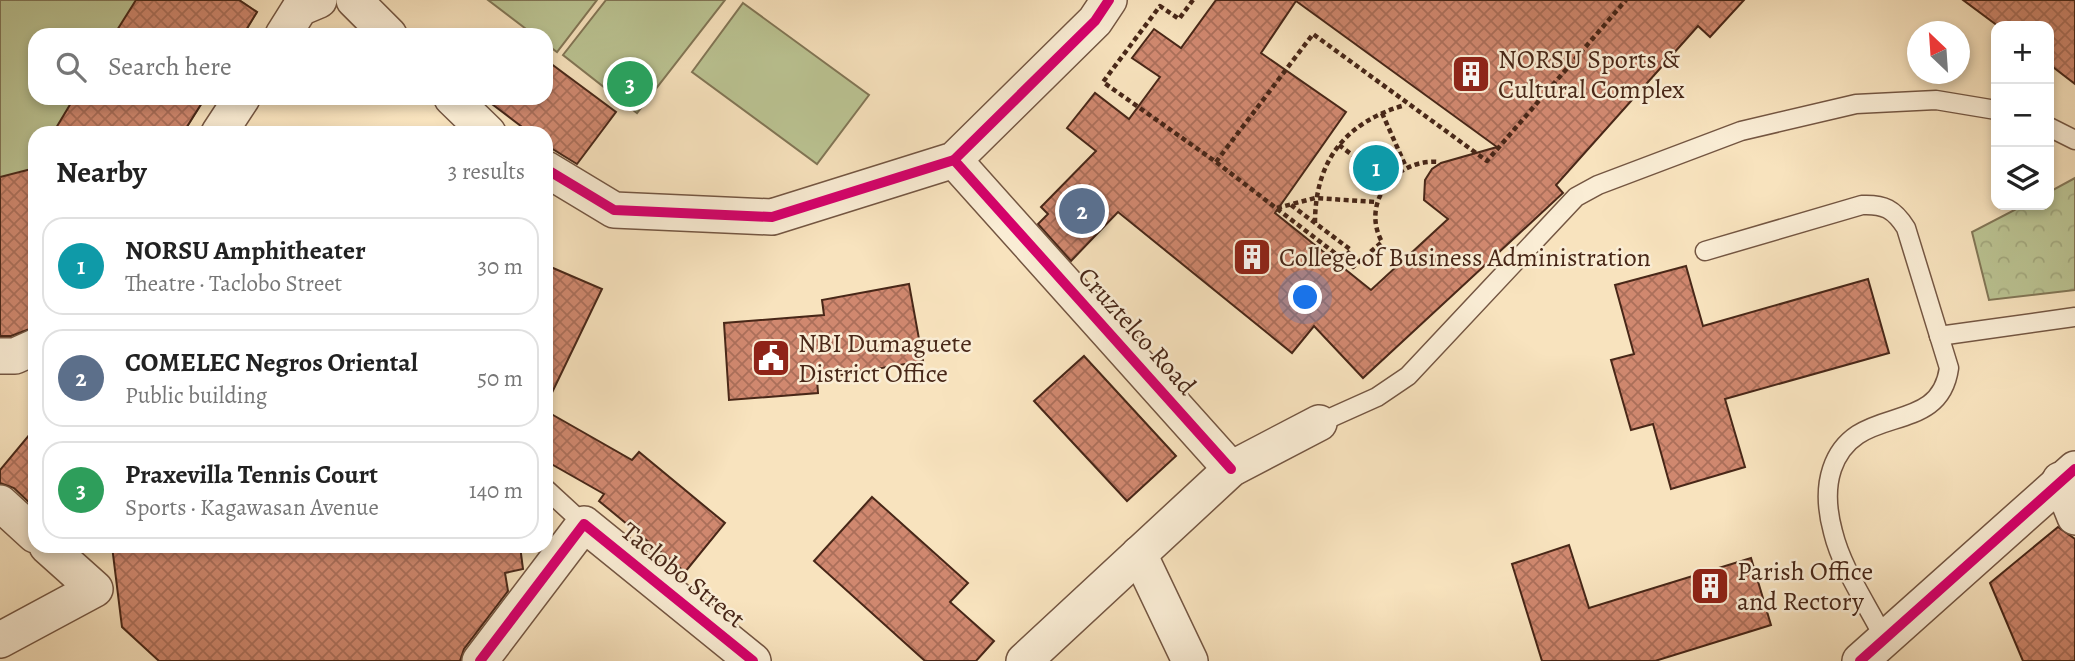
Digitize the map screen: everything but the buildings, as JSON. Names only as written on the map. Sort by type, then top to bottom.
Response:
[{"type":"street","points":[[287,28],[300,8],[319,0]]},
{"type":"street","points":[[354,0],[382,28]]},
{"type":"street","points":[[553,173],[614,210],[772,217],[954,160],[1095,21],[1109,0]]},
{"type":"street","points":[[224,126],[237,105]]},
{"type":"street","points":[[459,105],[481,126]]},
{"type":"street","name":"Cruztelco Road","points":[[954,160],[1231,469]]},
{"type":"street","points":[[0,356],[15,356],[28,350]]},
{"type":"street","points":[[1024,661],[1231,469],[1319,423]]},
{"type":"street","points":[[1879,653],[2067,474]]},
{"type":"street","points":[[2067,474],[2075,517]]},
{"type":"street","points":[[0,503],[28,529]]},
{"type":"street","points":[[480,661],[584,524]]},
{"type":"street","name":"Taclobo Street","points":[[584,524],[753,661]]},
{"type":"street","points":[[0,640],[95,589],[55,553]]},
{"type":"street","points":[[1139,554],[1190,661]]},
{"type":"lane","points":[[1319,423],[1377,397],[1408,376],[1576,197],[1598,185],[1741,131],[1856,104],[1936,100],[1991,109]]},
{"type":"lane","points":[[2054,130],[2075,140]]},
{"type":"lane","points":[[1705,251],[1862,205],[1880,205],[1896,213],[1906,228],[1949,368],[1941,395],[1926,408],[1862,429],[1847,440],[1836,455],[1828,483],[1827,508],[1833,535],[1879,653]]},
{"type":"lane","points":[[1940,337],[2075,317]]},
{"type":"lane","points":[[553,495],[584,524]]},
{"type":"path","points":[[1193,0],[1179,19],[1160,6],[1103,82],[1216,162],[1353,267],[1382,242],[1375,225],[1376,202],[1388,182],[1406,167],[1416,163],[1439,162]]},
{"type":"path","points":[[1216,162],[1313,34],[1487,161],[1626,0]]},
{"type":"path","points":[[1312,235],[1317,225],[1315,198],[1326,164],[1339,145],[1356,127],[1382,113],[1405,105]]},
{"type":"path","points":[[1382,113],[1406,167]]},
{"type":"path","points":[[1339,145],[1388,182]]},
{"type":"path","points":[[1276,208],[1315,198],[1376,202]]},
{"type":"path","points":[[1290,204],[1351,250],[1343,259]]},
{"type":"green space","points":[[0,0],[239,0],[257,12],[247,28],[28,28],[28,105],[201,105],[187,126],[28,126],[28,337],[0,343]]},
{"type":"green space","points":[[488,0],[597,0],[557,52],[553,49],[553,28],[525,28]]},
{"type":"green space","points":[[606,0],[725,0],[637,113],[563,55]]},
{"type":"green space","points":[[743,3],[869,95],[817,164],[692,72]]},
{"type":"green space","points":[[2075,178],[2075,290],[1989,300],[1972,232],[2014,210],[2054,210],[2054,189]]},
{"type":"cycle path","points":[[553,173],[614,210],[772,217],[954,160],[1095,21],[1109,0]]},
{"type":"cycle path","points":[[954,160],[1231,469]]},
{"type":"cycle path","points":[[1860,661],[2075,469]]},
{"type":"cycle path","points":[[480,661],[584,524],[753,661]]},
{"type":"place","name":"NORSU Sports & Cultural Complex","points":[[1471,74]]},
{"type":"place","name":"Praxevilla Tennis Court","points":[[630,84]]},
{"type":"place","name":"NORSU Amphitheater","points":[[1376,168]]},
{"type":"place","name":"COMELEC Negros Oriental","points":[[1082,211]]},
{"type":"place","name":"College of Business Administration","points":[[1252,257]]},
{"type":"place","name":"NBI Dumaguete District Office","points":[[771,358]]},
{"type":"place","name":"Parish Office and Rectory","points":[[1710,586]]}]
